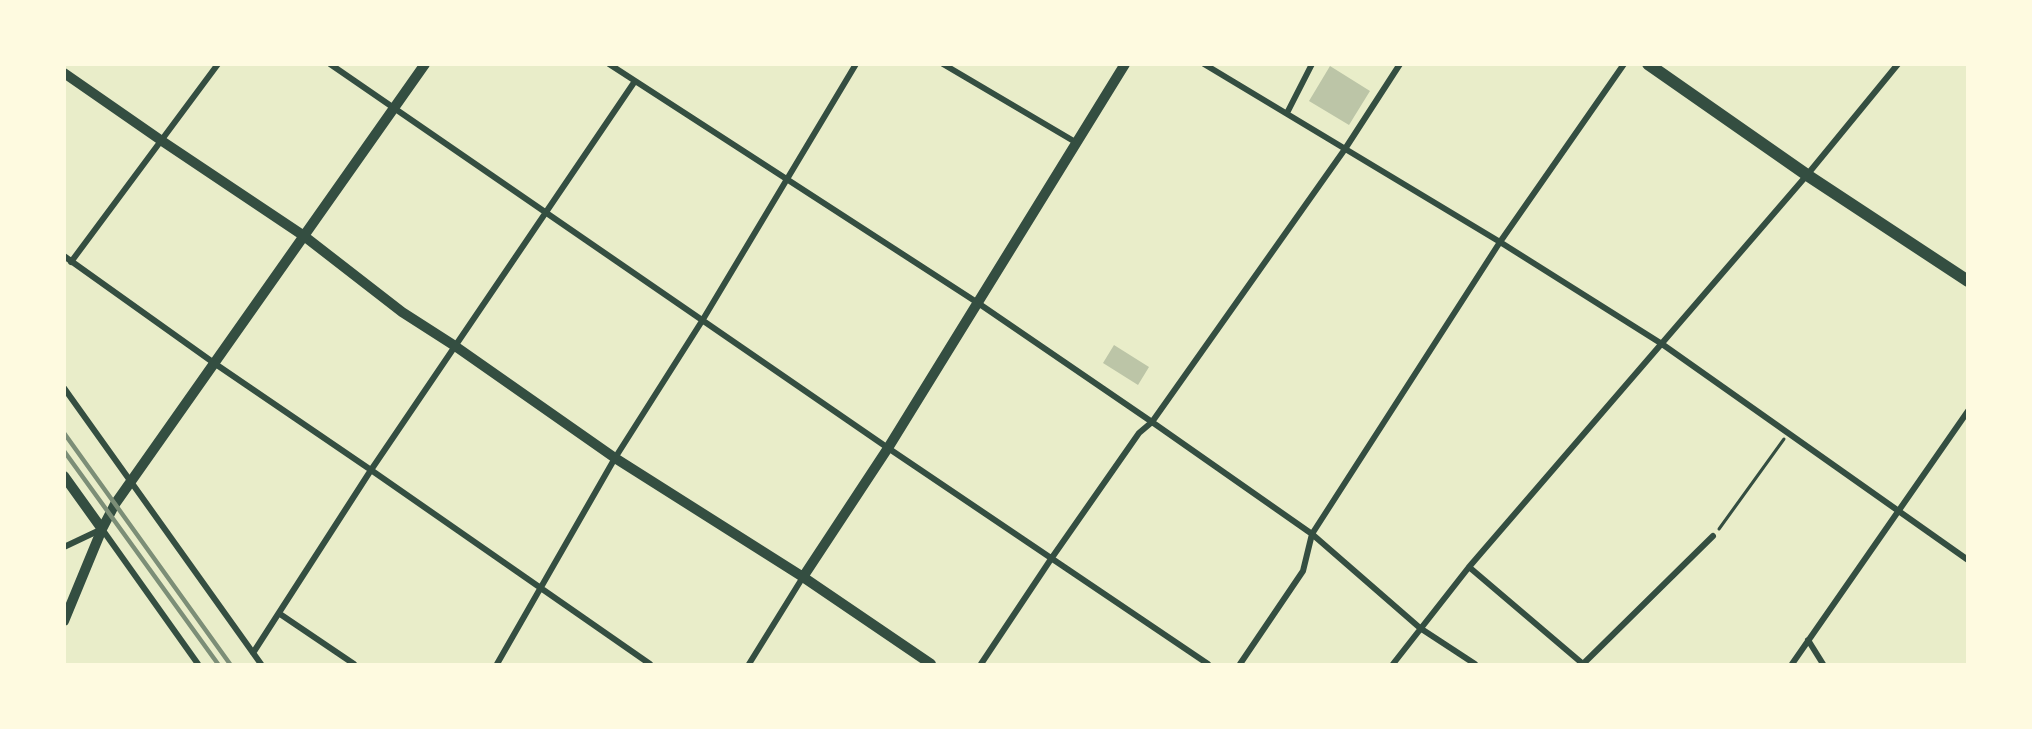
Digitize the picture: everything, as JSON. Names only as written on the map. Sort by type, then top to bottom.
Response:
[{"type":"main road","points":[[1648,64],[1807,175],[1968,281]]},
{"type":"street","points":[[71,262],[218,64]]},
{"type":"street","points":[[330,64],[702,321],[1208,664]]},
{"type":"street","points":[[64,621],[102,529],[115,504],[425,64]]},
{"type":"street","points":[[609,64],[978,303],[1152,422],[1312,534],[1420,628],[1475,664]]},
{"type":"street","points":[[497,664],[615,458],[702,321],[856,64]]},
{"type":"street","points":[[943,64],[1077,143]]},
{"type":"street","points":[[749,664],[888,448],[1125,64]]},
{"type":"street","points":[[1204,64],[1500,242],[1662,345],[1968,560]]},
{"type":"street","points":[[1287,113],[1312,64]]},
{"type":"street","points":[[981,664],[1139,433],[1152,422],[1344,149],[1400,64]]},
{"type":"street","points":[[1240,664],[1303,571],[1312,534],[1500,242],[1624,64]]},
{"type":"street","points":[[1393,664],[1470,567],[1807,175],[1898,64]]},
{"type":"street","points":[[64,73],[304,236],[402,312],[455,346],[615,458],[803,578],[931,664]]},
{"type":"street","points":[[253,653],[371,470],[635,81]]},
{"type":"street","points":[[64,256],[214,363],[650,664]]},
{"type":"street","points":[[64,388],[261,664]]},
{"type":"street","points":[[1792,664],[1968,411]]},
{"type":"street","points":[[64,476],[198,664]]},
{"type":"street","points":[[64,547],[102,529]]},
{"type":"street","points":[[1470,567],[1583,664],[1713,536]]},
{"type":"street","points":[[280,614],[354,664]]},
{"type":"street","points":[[1808,640],[1823,664]]},
{"type":"path","points":[[1713,536],[1788,433]]},
{"type":"building","points":[[1330,66],[1370,91],[1349,125],[1309,101]]},
{"type":"building","points":[[1114,345],[1149,367],[1138,385],[1103,363]]},
{"type":"railway","points":[[64,433],[230,664]]},
{"type":"railway","points":[[64,451],[218,664]]}]
